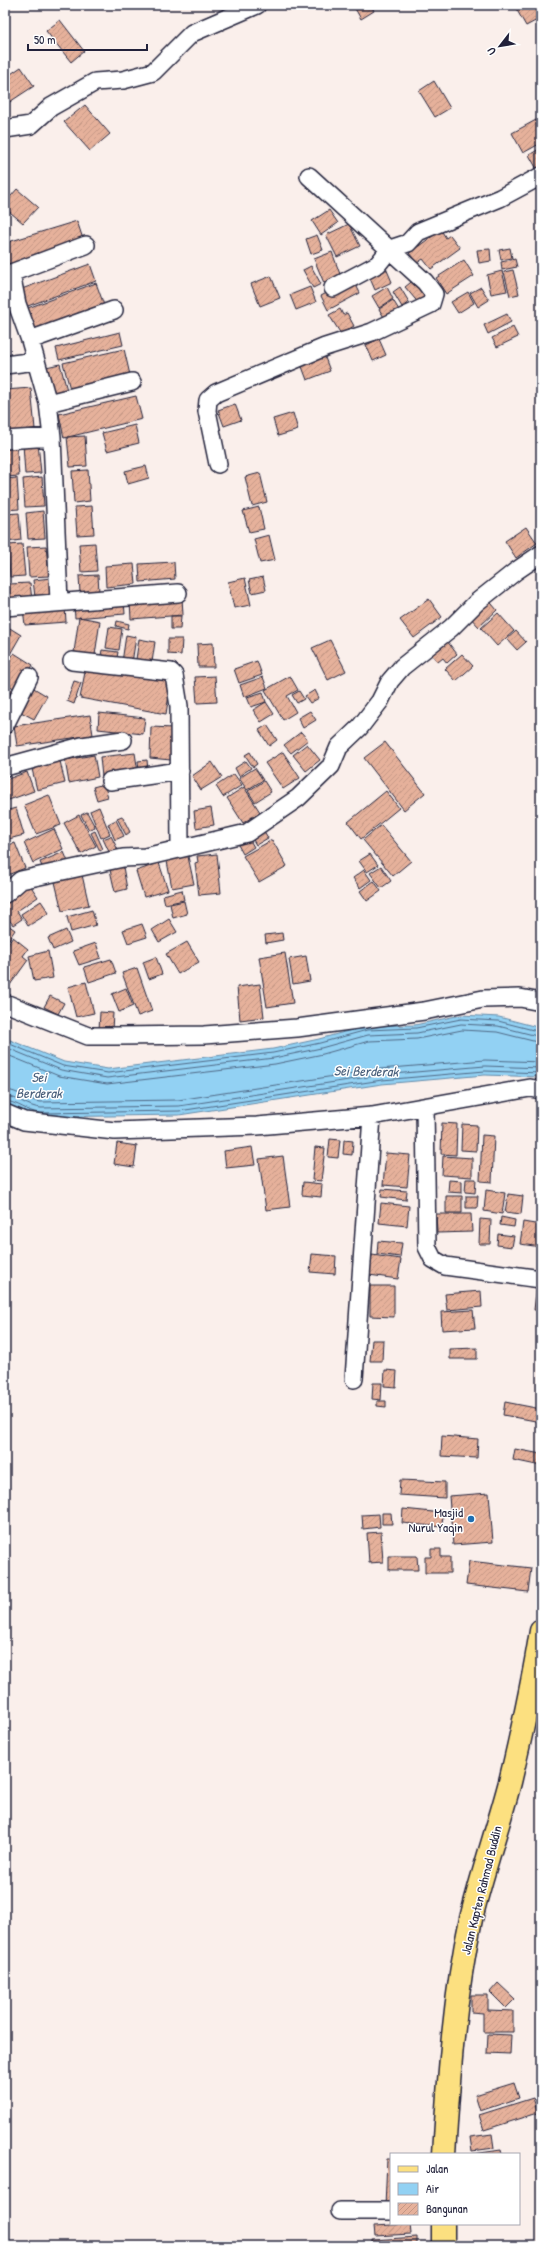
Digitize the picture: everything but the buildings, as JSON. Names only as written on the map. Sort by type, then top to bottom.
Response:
[{"type":"main road","name":"Jalan Kapten Rahmad Buddin","points":[[444,2153],[450,2054],[460,1974],[472,1918],[510,1782],[530,1699],[541,1631]]},
{"type":"main road","points":[[443,2225],[443,2246]]},
{"type":"street","points":[[5,129],[31,125],[51,107],[95,82],[123,80],[152,72],[192,33],[257,5]]},
{"type":"street","points":[[218,464],[207,411],[208,400],[216,393],[325,347],[372,332],[431,304],[434,294],[425,282],[309,176]]},
{"type":"street","points":[[333,288],[378,264],[390,249],[408,242],[418,232],[500,198],[541,176]]},
{"type":"street","points":[[59,602],[52,437],[48,403],[30,340],[17,304],[11,273],[86,245]]},
{"type":"street","points":[[30,340],[114,310]]},
{"type":"street","points":[[5,365],[36,361]]},
{"type":"street","points":[[48,403],[132,382]]},
{"type":"street","points":[[5,440],[52,437]]},
{"type":"street","points":[[5,894],[21,880],[247,834],[298,798],[331,766],[339,747],[364,722],[380,701],[390,681],[402,667],[451,628],[478,602],[510,575],[541,554]]},
{"type":"street","points":[[5,607],[178,593]]},
{"type":"street","points":[[72,661],[171,672],[174,675],[178,697],[180,848]]},
{"type":"street","points":[[5,725],[29,677]]},
{"type":"street","points":[[5,767],[82,746],[123,740]]},
{"type":"street","points":[[110,781],[180,771]]},
{"type":"street","points":[[5,1003],[88,1036],[117,1036],[204,1035],[298,1028],[424,1011],[483,999],[520,998],[541,1002]]},
{"type":"street","points":[[5,1113],[24,1121],[84,1129],[115,1131],[258,1126],[372,1116],[530,1088],[541,1090]]},
{"type":"street","points":[[425,1107],[426,1218],[427,1247],[430,1255],[438,1264],[445,1266],[541,1278]]},
{"type":"street","points":[[354,1379],[372,1116]]},
{"type":"street","points":[[340,2211],[390,2211]]},
{"type":"water","name":"Sei Berderak","points":[[461,1015],[499,1017],[541,1028],[541,1077],[485,1075],[382,1084],[179,1115],[40,1117],[28,1116],[5,1104],[5,1038],[64,1062],[108,1069],[273,1049],[319,1039],[366,1026],[415,1025]]},
{"type":"place","name":"Masjid Nurul Yaqin","points":[[471,1519]]}]
